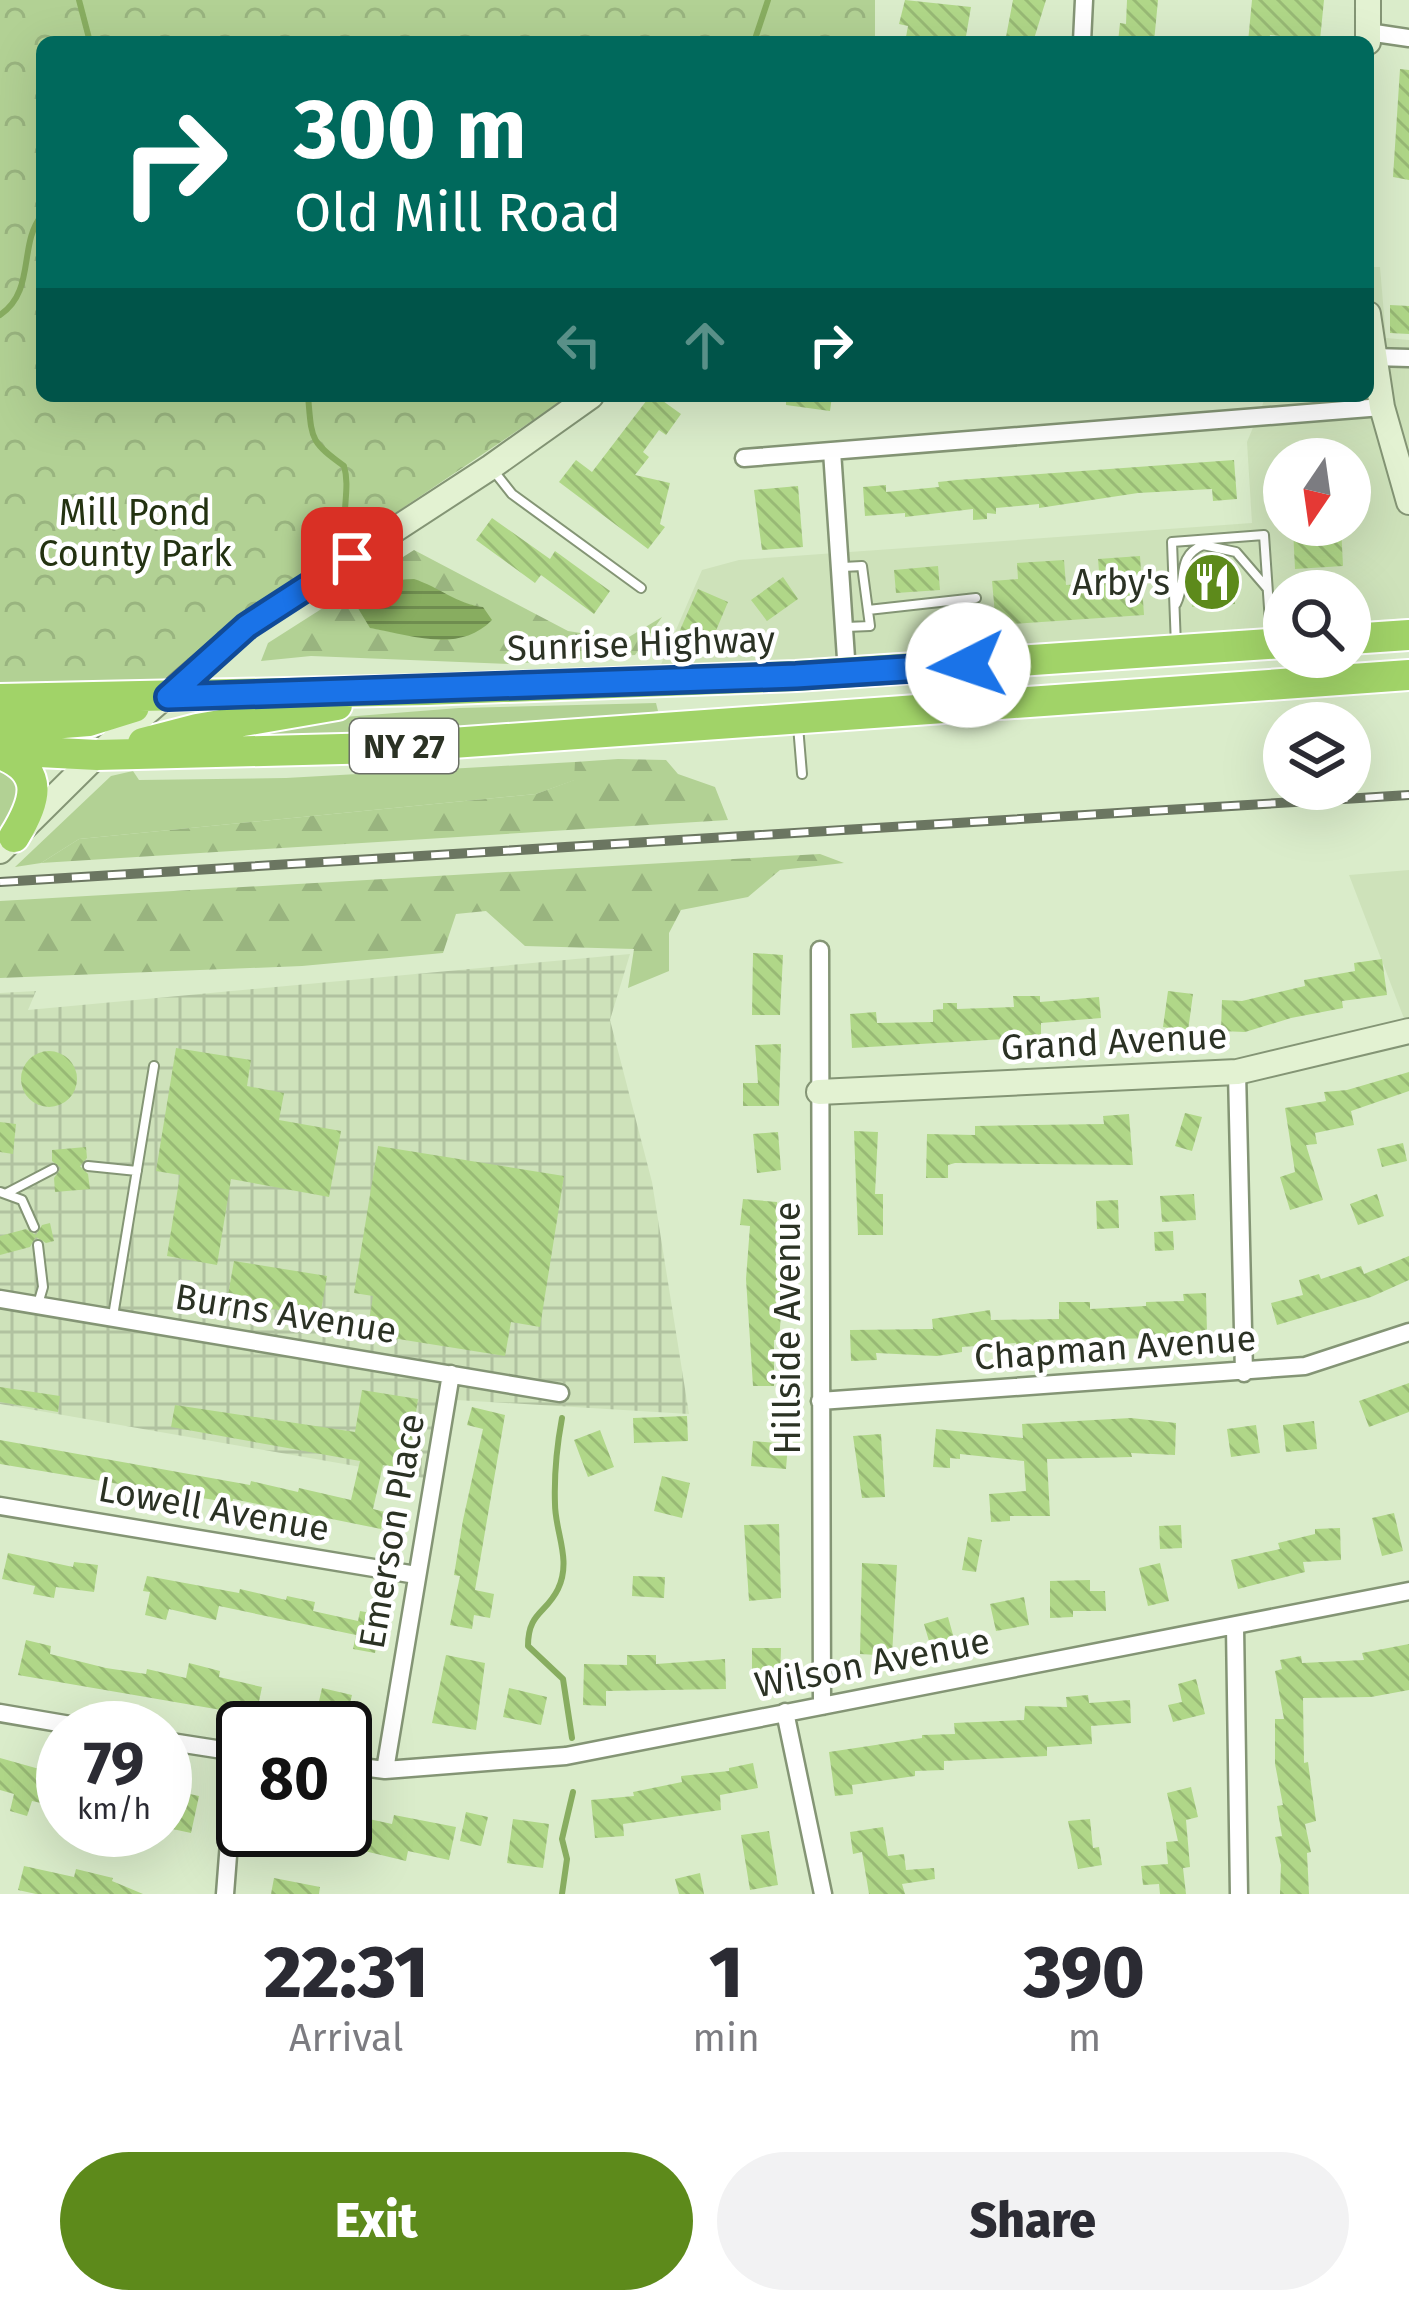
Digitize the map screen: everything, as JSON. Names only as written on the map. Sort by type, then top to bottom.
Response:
[{"type":"highway","points":[[1371,638],[1409,635]]},
{"type":"highway","name":"Sunrise Highway","points":[[0,699],[796,676],[1263,645]]},
{"type":"highway","name":"NY 27","points":[[0,752],[97,755],[381,748],[1409,675]]},
{"type":"highway","points":[[97,755],[197,729],[314,712],[388,691]]},
{"type":"highway","points":[[0,728],[89,721],[168,697]]},
{"type":"highway","points":[[0,752],[20,764],[31,779],[33,800],[7,844]]},
{"type":"street","points":[[1082,36],[1084,0]]},
{"type":"street","points":[[1368,0],[1368,36]]},
{"type":"street","points":[[1374,37],[1409,38]]},
{"type":"street","points":[[1374,357],[1409,358]]},
{"type":"street","points":[[1374,367],[1409,502]]},
{"type":"street","points":[[7,844],[97,755],[247,626],[583,402]]},
{"type":"street","points":[[743,458],[1233,419],[1301,405],[1382,407]]},
{"type":"street","points":[[832,451],[848,673]]},
{"type":"street","points":[[796,676],[797,718]]},
{"type":"street","name":"Hillside Avenue","points":[[820,950],[822,1706]]},
{"type":"street","name":"Grand Avenue","points":[[819,1092],[1237,1072],[1409,1031]]},
{"type":"street","points":[[1237,1072],[1244,1372]]},
{"type":"street","name":"Burns Avenue","points":[[0,1299],[560,1393]]},
{"type":"street","name":"Chapman Avenue","points":[[820,1401],[1305,1366],[1409,1331]]},
{"type":"street","name":"Emerson Place","points":[[385,1770],[451,1374]]},
{"type":"street","name":"Lowell Avenue","points":[[0,1506],[416,1576]]},
{"type":"street","name":"Wilson Avenue","points":[[372,1768],[566,1756],[1409,1591]]},
{"type":"street","points":[[1235,1625],[1239,1894]]},
{"type":"street","points":[[785,1712],[824,1894]]},
{"type":"street","points":[[0,1713],[36,1719]]},
{"type":"street","points":[[225,1894],[229,1857]]},
{"type":"lane","points":[[491,467],[512,494],[641,588]]},
{"type":"lane","points":[[1177,651],[1172,542],[1264,535],[1267,570]]},
{"type":"lane","points":[[1174,608],[1183,591],[1183,561],[1203,545],[1236,551],[1263,584]]},
{"type":"lane","points":[[840,567],[862,566],[870,626],[844,628]]},
{"type":"lane","points":[[868,610],[976,598]]},
{"type":"lane","points":[[797,718],[802,773]]},
{"type":"lane","points":[[112,1318],[154,1066]]},
{"type":"lane","points":[[88,1166],[136,1172]]},
{"type":"lane","points":[[3,1193],[53,1169]]},
{"type":"lane","points":[[3,1193],[22,1200],[34,1227]]},
{"type":"lane","points":[[38,1245],[43,1287],[38,1305]]},
{"type":"shaded area","points":[[1374,267],[1380,267],[1386,338],[1409,340],[1409,618],[1371,621],[1371,570],[1263,570],[1263,628],[659,669],[702,570],[739,560],[1252,523],[1247,442],[1264,402],[1374,402]]},
{"type":"shaded area","points":[[414,579],[483,607],[492,620],[465,637],[450,639],[370,628],[356,605],[390,580]]},
{"type":"shaded area","points":[[1409,870],[1409,1020],[1405,1021],[1349,875]]},
{"type":"shaded area","points":[[630,954],[610,1020],[652,1182],[689,1414],[440,1399],[424,1478],[0,1404],[0,993],[36,991],[28,1010]]},
{"type":"green space","name":"Mill Pond County Park","points":[[0,0],[875,0],[875,36],[36,36],[36,402],[560,402],[156,684],[0,686]]},
{"type":"green space","points":[[414,550],[568,631],[624,640],[662,617],[635,655],[509,664],[311,656],[261,661],[268,643]],"holes":[[[397,579],[461,602],[483,607],[406,634],[371,628],[367,621],[371,594]]]},
{"type":"green space","points":[[656,703],[658,711],[628,718],[209,741],[344,717],[459,708]]},
{"type":"green space","points":[[666,760],[678,774],[715,787],[728,820],[41,863],[79,839],[536,794],[574,780],[575,762]]},
{"type":"green space","points":[[575,762],[575,780],[536,794],[79,839],[41,863],[15,867],[111,776],[133,771],[139,780],[286,778]]},
{"type":"green space","points":[[0,771],[19,785],[17,805],[0,828]]},
{"type":"green space","points":[[820,854],[844,863],[780,870],[748,897],[681,910],[669,933],[669,971],[628,988],[634,949],[525,946],[486,911],[456,914],[443,953],[302,966],[0,978],[0,901]]},
{"type":"building","points":[[905,0],[971,7],[966,36],[906,36],[908,26],[899,24]]},
{"type":"building","points":[[1013,0],[1046,0],[1035,36],[1006,36]]},
{"type":"building","points":[[1127,0],[1158,0],[1155,36],[1119,36],[1120,23],[1126,24]]},
{"type":"building","points":[[1252,0],[1324,0],[1320,36],[1249,36]]},
{"type":"building","points":[[1400,69],[1409,70],[1409,180],[1393,177]]},
{"type":"building","points":[[1390,305],[1409,306],[1409,334],[1390,333]]},
{"type":"building","points":[[645,402],[664,402],[681,414],[666,435],[659,430],[643,452],[649,457],[635,475],[670,483],[660,524],[665,527],[648,549],[559,482],[576,460],[592,472]]},
{"type":"building","points":[[786,402],[831,402],[830,411]]},
{"type":"building","points":[[1234,460],[1237,499],[1213,501],[1212,489],[1138,493],[1039,508],[1039,504],[996,508],[996,514],[987,513],[987,519],[973,520],[973,509],[865,516],[863,487],[886,485],[886,492],[939,487],[938,482],[957,480]]},
{"type":"building","points":[[798,486],[803,547],[762,550],[754,490]]},
{"type":"building","points":[[492,518],[550,559],[555,551],[610,591],[594,614],[541,575],[535,583],[476,540]]},
{"type":"building","points":[[1294,546],[1342,546],[1343,566],[1295,569]]},
{"type":"building","points":[[1140,556],[1144,615],[996,625],[992,581],[1018,579],[1017,563],[1064,560],[1066,585],[1100,583],[1098,559]]},
{"type":"building","name":"Arby's","points":[[1196,561],[1233,561],[1235,604],[1192,607],[1190,580]]},
{"type":"building","points":[[938,566],[940,590],[896,593],[894,570]]},
{"type":"building","points":[[783,577],[798,599],[767,621],[751,600]]},
{"type":"building","points":[[698,589],[728,602],[707,652],[673,646]]},
{"type":"building","points":[[753,953],[783,955],[780,1015],[752,1015]]},
{"type":"building","points":[[1382,959],[1387,995],[1342,1001],[1343,1008],[1245,1032],[1221,1031],[1222,1000],[1242,1001],[1305,986],[1304,980],[1355,971],[1354,963]]},
{"type":"building","points":[[1168,991],[1193,994],[1188,1031],[1163,1027]]},
{"type":"building","points":[[1013,996],[1040,996],[1040,1002],[1099,997],[1101,1018],[1041,1023],[1041,1037],[852,1048],[850,1014],[876,1012],[877,1023],[933,1022],[933,1010],[943,1009],[943,1003],[957,1003],[957,1009],[1014,1007]]},
{"type":"building","points":[[781,1044],[779,1106],[743,1106],[743,1083],[758,1083],[755,1045]]},
{"type":"building","points":[[176,1048],[251,1060],[247,1086],[284,1093],[279,1120],[341,1131],[329,1197],[231,1179],[217,1265],[167,1256],[180,1175],[156,1171]]},
{"type":"building","points":[[49,1051],[69,1059],[77,1079],[69,1099],[49,1107],[29,1099],[21,1079],[29,1059]]},
{"type":"building","points":[[1409,1072],[1409,1091],[1351,1111],[1354,1125],[1315,1133],[1317,1144],[1306,1145],[1323,1200],[1290,1210],[1280,1177],[1295,1172],[1285,1108],[1326,1101],[1324,1092]]},
{"type":"building","points":[[1185,1113],[1202,1117],[1192,1151],[1175,1146]]},
{"type":"building","points":[[1129,1114],[1133,1165],[955,1163],[948,1165],[948,1178],[926,1178],[927,1134],[975,1135],[975,1126],[1104,1124],[1103,1116]]},
{"type":"building","points":[[0,1122],[16,1124],[13,1154],[0,1152]]},
{"type":"building","points":[[854,1131],[878,1132],[875,1194],[883,1194],[883,1235],[858,1235]]},
{"type":"building","points":[[778,1132],[781,1170],[757,1173],[753,1134]]},
{"type":"building","points":[[1403,1143],[1407,1161],[1382,1167],[1377,1149]]},
{"type":"building","points":[[378,1146],[564,1176],[540,1327],[511,1322],[505,1356],[367,1334],[373,1296],[354,1293]]},
{"type":"building","points":[[86,1147],[87,1158],[80,1166],[88,1174],[90,1189],[55,1192],[54,1178],[61,1168],[52,1161],[52,1150]]},
{"type":"building","points":[[1194,1194],[1196,1220],[1162,1222],[1160,1196]]},
{"type":"building","points":[[1377,1194],[1384,1216],[1358,1225],[1350,1204]]},
{"type":"building","points":[[743,1199],[777,1202],[776,1278],[781,1278],[782,1302],[779,1340],[774,1340],[774,1386],[753,1386],[746,1279],[750,1226],[740,1225]]},
{"type":"building","points":[[1118,1200],[1119,1228],[1097,1229],[1096,1201]]},
{"type":"building","points":[[50,1223],[54,1241],[46,1243],[36,1237],[30,1247],[0,1255],[0,1236],[26,1229],[36,1235],[42,1225]]},
{"type":"building","points":[[1173,1231],[1174,1250],[1155,1251],[1154,1232]]},
{"type":"building","points":[[1409,1256],[1409,1280],[1371,1297],[1277,1325],[1271,1303],[1303,1295],[1299,1280],[1319,1274],[1321,1279],[1361,1266],[1364,1274]]},
{"type":"building","points":[[234,1261],[327,1276],[320,1317],[227,1301]]},
{"type":"building","points":[[1206,1293],[1207,1333],[1039,1340],[1039,1346],[962,1347],[962,1352],[937,1356],[876,1353],[877,1360],[851,1361],[850,1330],[933,1329],[932,1319],[990,1310],[991,1320],[1059,1319],[1059,1302],[1090,1302],[1090,1309],[1146,1306],[1146,1302],[1184,1301],[1183,1294]]},
{"type":"building","points":[[1409,1383],[1409,1412],[1369,1427],[1359,1401]]},
{"type":"building","points":[[0,1387],[60,1396],[58,1412],[0,1402]]},
{"type":"building","points":[[362,1390],[418,1399],[407,1469],[383,1465],[373,1509],[385,1512],[381,1529],[233,1499],[232,1503],[0,1464],[0,1440],[351,1500],[360,1461],[171,1427],[175,1405],[355,1432]]},
{"type":"building","points":[[472,1407],[505,1415],[475,1590],[494,1594],[490,1618],[474,1615],[472,1629],[450,1625],[460,1576],[454,1575],[463,1520],[483,1429],[467,1425]]},
{"type":"building","points":[[687,1416],[688,1441],[634,1443],[633,1418]]},
{"type":"building","points":[[1131,1418],[1176,1423],[1175,1455],[1047,1459],[1050,1516],[1010,1516],[1010,1521],[991,1522],[989,1494],[1026,1491],[1024,1461],[960,1454],[960,1459],[950,1458],[950,1468],[933,1467],[936,1429],[1023,1438],[1022,1424]]},
{"type":"building","points":[[1314,1421],[1317,1449],[1286,1452],[1283,1425]]},
{"type":"building","points":[[1256,1425],[1260,1453],[1231,1457],[1227,1429]]},
{"type":"building","points":[[600,1430],[614,1467],[588,1477],[574,1440]]},
{"type":"building","points":[[881,1434],[885,1497],[862,1498],[853,1436]]},
{"type":"building","points":[[753,1441],[788,1444],[786,1469],[751,1466]]},
{"type":"building","points":[[662,1476],[690,1483],[682,1518],[654,1511]]},
{"type":"building","points":[[1394,1513],[1403,1551],[1382,1556],[1372,1518]]},
{"type":"building","points":[[779,1524],[781,1598],[749,1601],[744,1525]]},
{"type":"building","points":[[1181,1525],[1182,1548],[1160,1549],[1159,1526]]},
{"type":"building","points":[[1340,1528],[1341,1560],[1303,1562],[1305,1572],[1238,1589],[1231,1560],[1280,1549],[1278,1543],[1315,1534],[1315,1529]]},
{"type":"building","points":[[968,1537],[982,1540],[976,1572],[962,1570]]},
{"type":"building","points":[[8,1553],[73,1567],[74,1562],[98,1565],[94,1592],[56,1587],[54,1598],[33,1594],[35,1586],[2,1579]]},
{"type":"building","points":[[862,1563],[897,1565],[892,1656],[860,1654]]},
{"type":"building","points":[[1160,1563],[1169,1601],[1148,1606],[1139,1568]]},
{"type":"building","points":[[147,1576],[286,1600],[287,1596],[315,1602],[313,1611],[358,1621],[360,1611],[382,1615],[375,1653],[353,1649],[356,1635],[219,1606],[216,1620],[169,1609],[166,1620],[145,1615],[150,1592],[143,1591]]},
{"type":"building","points":[[633,1576],[665,1577],[664,1598],[632,1596]]},
{"type":"building","points":[[1090,1580],[1090,1591],[1105,1591],[1106,1611],[1073,1611],[1073,1617],[1050,1618],[1050,1581]]},
{"type":"building","points":[[1024,1597],[1029,1625],[996,1631],[990,1604]]},
{"type":"building","points":[[948,1617],[955,1642],[931,1648],[924,1624]]},
{"type":"building","points":[[26,1640],[51,1646],[50,1654],[106,1668],[146,1674],[147,1669],[186,1678],[189,1663],[220,1671],[219,1677],[262,1687],[259,1701],[216,1701],[216,1709],[192,1705],[192,1701],[18,1675]]},
{"type":"building","points":[[1409,1644],[1409,1690],[1371,1697],[1303,1698],[1304,1763],[1308,1762],[1316,1821],[1305,1824],[1311,1852],[1307,1853],[1309,1894],[1280,1894],[1275,1837],[1282,1836],[1277,1806],[1283,1805],[1275,1764],[1275,1719],[1284,1719],[1275,1671],[1282,1669],[1280,1660],[1301,1656],[1302,1663],[1364,1660],[1362,1653]]},
{"type":"building","points":[[752,1648],[781,1648],[780,1678],[752,1677]]},
{"type":"building","points":[[446,1655],[485,1663],[476,1730],[432,1723]]},
{"type":"building","points":[[627,1655],[656,1655],[656,1664],[725,1659],[726,1689],[606,1691],[606,1706],[583,1705],[584,1664],[627,1665]]},
{"type":"building","points":[[1196,1679],[1205,1714],[1173,1722],[1168,1705],[1182,1702],[1178,1684]]},
{"type":"building","points":[[322,1688],[352,1695],[351,1701],[319,1701]]},
{"type":"building","points":[[509,1688],[547,1697],[541,1725],[503,1717]]},
{"type":"building","points":[[1088,1695],[1089,1703],[1130,1700],[1131,1723],[1091,1726],[1092,1744],[1047,1747],[1047,1756],[944,1761],[944,1770],[915,1771],[915,1776],[852,1785],[853,1794],[835,1796],[829,1752],[922,1735],[955,1734],[954,1723],[1024,1720],[1025,1706],[1067,1707],[1066,1697]]},
{"type":"building","points":[[0,1758],[36,1768],[36,1802],[32,1801],[27,1816],[10,1811],[14,1794],[0,1790]]},
{"type":"building","points":[[753,1763],[758,1788],[720,1795],[721,1810],[623,1824],[624,1836],[595,1838],[591,1800],[634,1796],[633,1792],[682,1782],[681,1776],[729,1771]]},
{"type":"building","points":[[1191,1787],[1198,1817],[1186,1820],[1190,1867],[1183,1868],[1186,1894],[1160,1894],[1159,1884],[1143,1885],[1141,1866],[1168,1864],[1166,1842],[1178,1841],[1167,1793]]},
{"type":"building","points":[[192,1794],[199,1796],[192,1828]]},
{"type":"building","points":[[466,1812],[488,1817],[481,1846],[460,1841]]},
{"type":"building","points":[[394,1815],[456,1827],[449,1860],[408,1851],[406,1861],[372,1853],[372,1820],[392,1824]]},
{"type":"building","points":[[513,1819],[549,1824],[543,1868],[507,1863]]},
{"type":"building","points":[[1090,1819],[1093,1848],[1099,1847],[1102,1865],[1078,1869],[1068,1821]]},
{"type":"building","points":[[883,1827],[888,1856],[904,1854],[906,1870],[934,1868],[935,1879],[902,1884],[905,1894],[869,1894],[862,1852],[853,1854],[850,1832]]},
{"type":"building","points":[[769,1831],[778,1885],[750,1890],[741,1835]]},
{"type":"building","points":[[24,1866],[74,1877],[76,1869],[113,1878],[143,1894],[18,1890]]},
{"type":"building","points":[[700,1873],[704,1894],[679,1894],[675,1879]]},
{"type":"building","points":[[274,1878],[320,1887],[319,1894],[271,1894]]},
{"type":"waterway","points":[[79,0],[88,36]]},
{"type":"waterway","points":[[756,36],[768,0]]},
{"type":"waterway","points":[[0,315],[18,293],[36,225]]},
{"type":"waterway","points":[[308,402],[314,438],[344,466],[347,544]]},
{"type":"waterway","points":[[562,1418],[555,1493],[562,1578],[531,1626],[528,1646],[563,1679],[572,1738]]},
{"type":"waterway","points":[[562,1894],[567,1859],[562,1839],[573,1792]]},
{"type":"railway","points":[[0,882],[1409,795]]},
{"type":"place","name":"Arby's","points":[[1212,582]]},
{"type":"route","points":[[352,558],[247,626],[168,697],[472,689],[968,665]]}]
